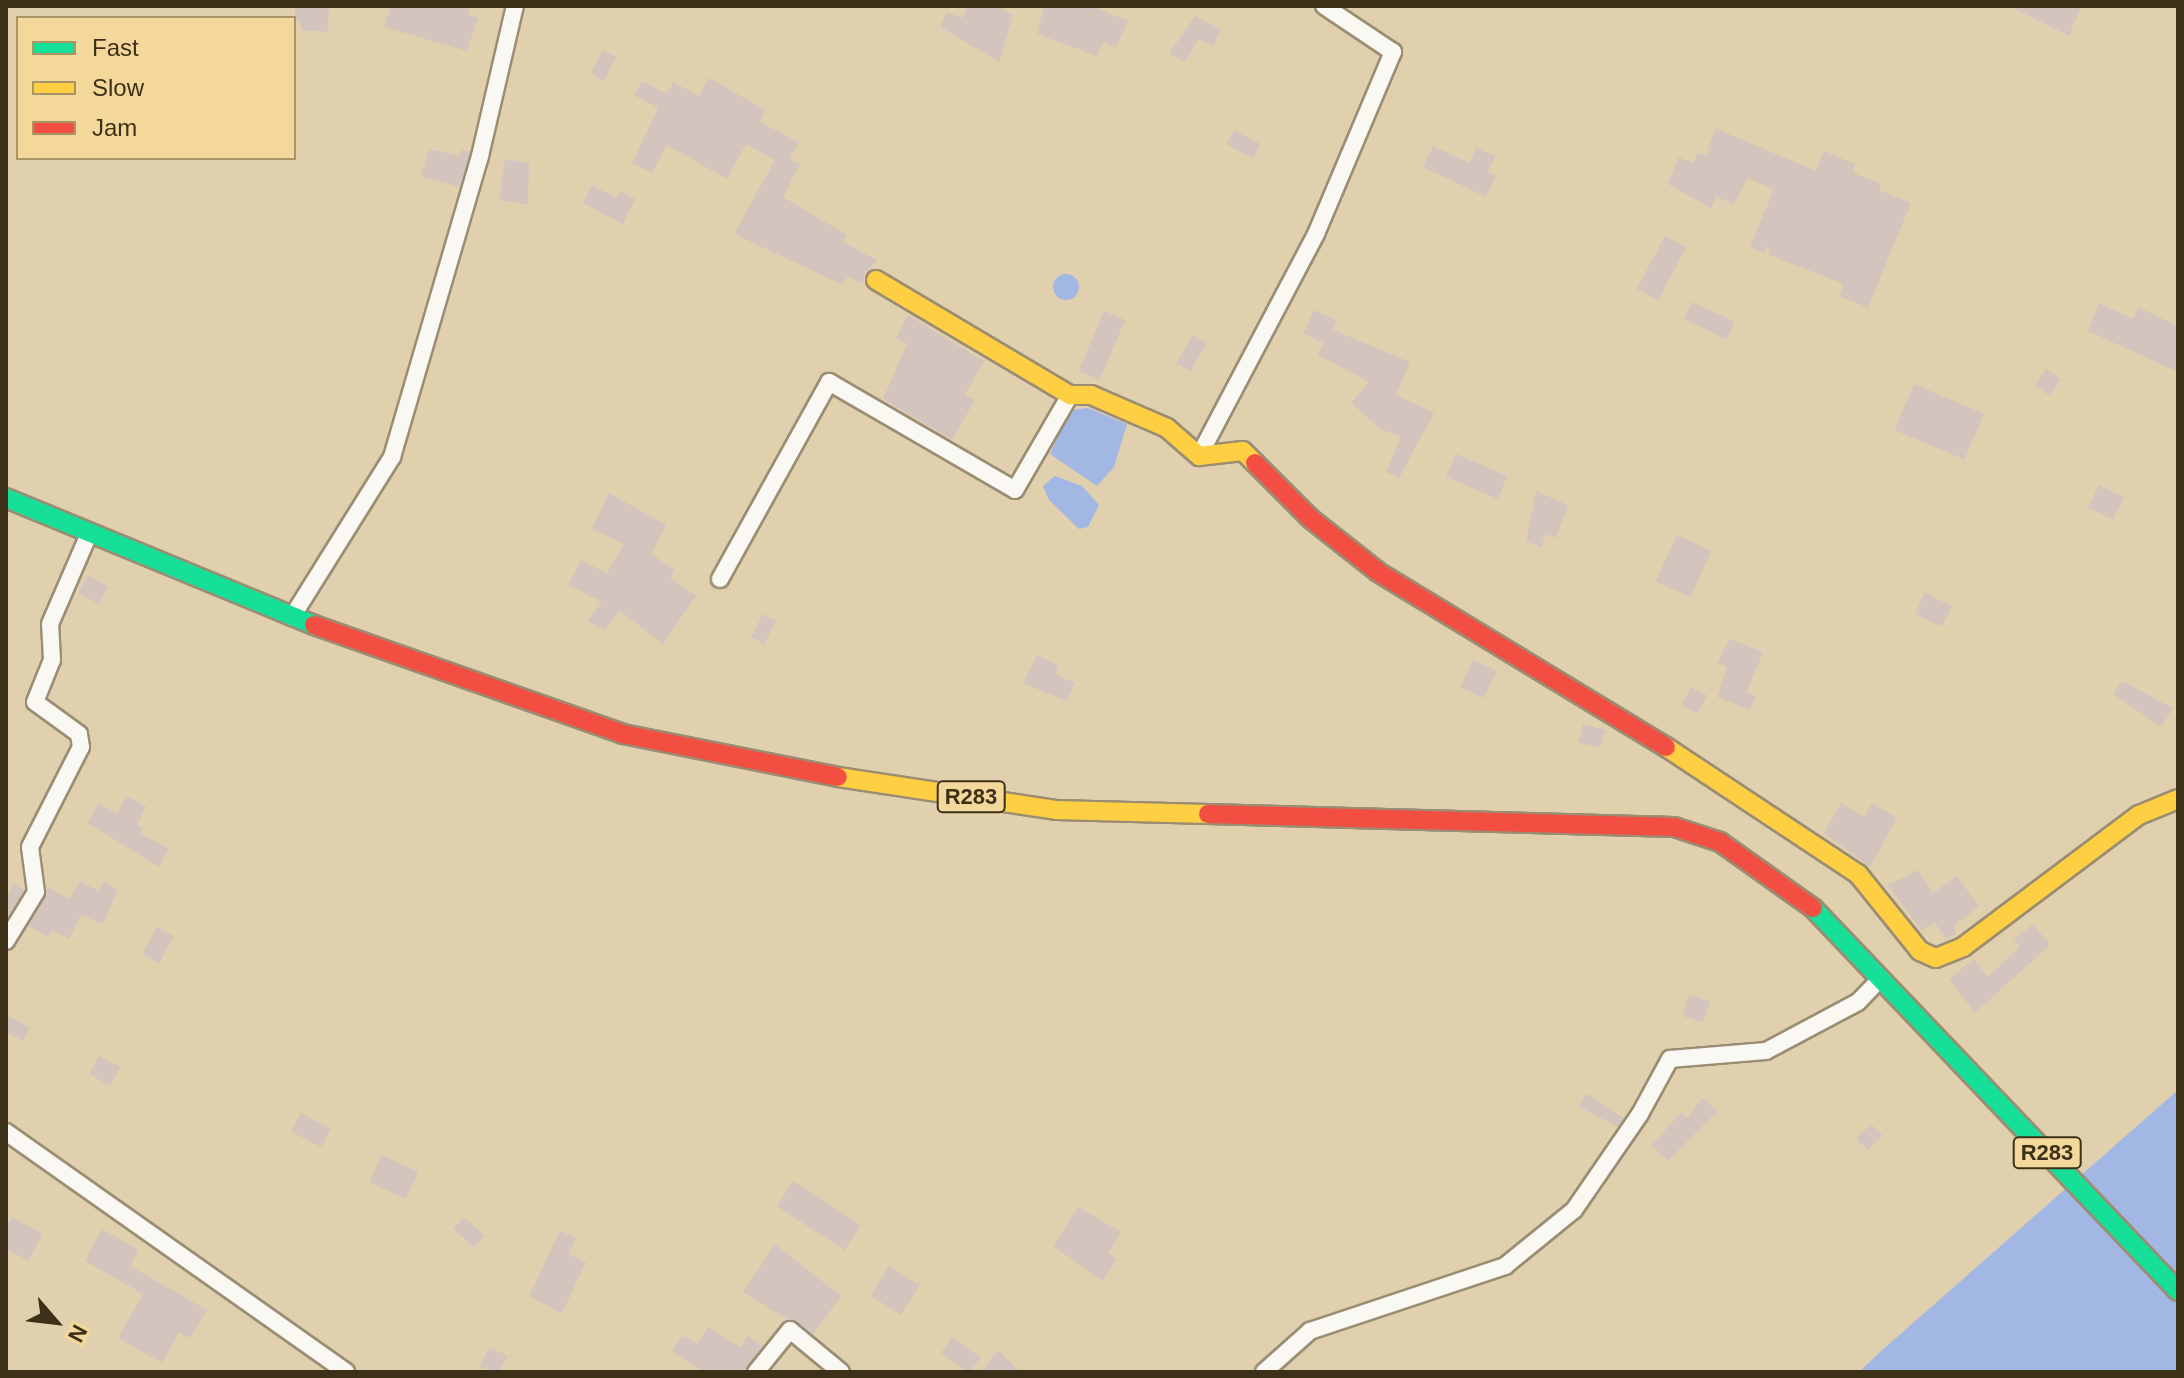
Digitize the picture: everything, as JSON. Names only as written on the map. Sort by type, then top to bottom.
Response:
[{"type":"main road","points":[[876,280],[1070,395],[1091,395],[1167,428],[1199,456],[1239,450],[1247,454],[1311,519],[1378,572],[1748,797],[1858,874],[1920,951],[1936,958],[1963,947],[2139,815],[2178,799]]},
{"type":"main road","name":"R283","points":[[6,498],[292,617],[623,734],[756,764],[1040,808],[1307,820],[1674,827],[1720,842],[1765,870],[1808,903],[2178,1291]]},
{"type":"street","points":[[292,617],[392,457],[480,156],[515,6]]},
{"type":"street","points":[[1199,456],[1316,234],[1393,52],[1324,6]]},
{"type":"street","points":[[720,579],[829,382],[1015,490],[1070,395]]},
{"type":"street","points":[[6,941],[36,892],[30,847],[81,747],[79,734],[35,702],[52,660],[50,624],[89,534]]},
{"type":"street","points":[[1264,1372],[1310,1331],[1505,1266],[1574,1210],[1640,1114],[1670,1059],[1766,1051],[1858,1002],[1881,978]]},
{"type":"street","points":[[6,1132],[343,1371]]},
{"type":"street","points":[[756,1372],[790,1330],[841,1372]]},
{"type":"water","points":[[1066,274],[1075,278],[1079,287],[1075,296],[1066,300],[1057,296],[1053,287],[1057,278]]},
{"type":"water","points":[[1088,408],[1127,424],[1114,467],[1097,486],[1050,454],[1070,410]]},
{"type":"water","points":[[1055,476],[1082,486],[1099,505],[1088,527],[1079,529],[1049,500],[1043,486]]},
{"type":"water","points":[[2178,1090],[2178,1372],[1859,1372],[1880,1352]]},
{"type":"building","points":[[295,6],[329,6],[328,32],[301,30],[301,21],[296,21]]},
{"type":"building","points":[[391,6],[471,6],[468,15],[478,18],[467,51],[384,27]]},
{"type":"building","points":[[968,6],[1005,6],[1003,11],[1013,15],[999,62],[940,27],[947,12],[962,18]]},
{"type":"building","points":[[1044,6],[1092,6],[1128,21],[1116,48],[1103,42],[1097,56],[1037,34]]},
{"type":"building","points":[[2009,6],[2081,6],[2069,36]]},
{"type":"building","points":[[1195,16],[1221,29],[1213,46],[1198,39],[1185,62],[1169,54]]},
{"type":"building","points":[[603,50],[616,57],[604,81],[590,74]]},
{"type":"building","points":[[709,78],[766,110],[760,122],[799,142],[790,159],[800,164],[783,197],[847,235],[843,242],[877,260],[864,274],[863,284],[848,276],[843,285],[734,234],[775,160],[746,144],[727,179],[667,145],[652,173],[632,163],[658,108],[634,95],[642,81],[667,94],[673,82],[699,96]]},
{"type":"building","points":[[1715,128],[1816,171],[1824,151],[1855,164],[1852,172],[1881,184],[1879,190],[1911,203],[1868,308],[1839,296],[1844,284],[1769,255],[1768,245],[1764,253],[1750,247],[1774,189],[1747,178],[1734,205],[1716,196],[1711,208],[1668,184],[1678,157],[1693,163],[1697,153],[1706,156]]},
{"type":"building","points":[[1234,130],[1260,144],[1253,158],[1226,144]]},
{"type":"building","points":[[1433,146],[1469,163],[1476,148],[1495,156],[1488,171],[1496,176],[1486,197],[1423,167]]},
{"type":"building","points":[[429,149],[459,156],[461,149],[470,152],[460,187],[421,176]]},
{"type":"building","points":[[505,159],[529,163],[528,205],[499,200]]},
{"type":"building","points":[[592,185],[617,198],[621,191],[635,199],[623,224],[583,203]]},
{"type":"building","points":[[1665,236],[1686,247],[1658,300],[1637,289]]},
{"type":"building","points":[[1692,302],[1735,322],[1727,339],[1684,319]]},
{"type":"building","points":[[2099,303],[2133,319],[2138,307],[2178,326],[2178,372],[2088,331]]},
{"type":"building","points":[[1314,310],[1336,320],[1333,330],[1410,362],[1396,395],[1434,413],[1399,478],[1386,472],[1401,437],[1381,429],[1351,403],[1369,382],[1318,355],[1323,343],[1303,333]]},
{"type":"building","points":[[1104,311],[1125,320],[1100,380],[1079,371]]},
{"type":"building","points":[[908,315],[984,361],[965,394],[975,400],[952,440],[883,399],[907,344],[896,338]]},
{"type":"building","points":[[1193,335],[1207,343],[1190,372],[1176,364]]},
{"type":"building","points":[[2046,369],[2061,379],[2050,396],[2035,386]]},
{"type":"building","points":[[1914,384],[1984,414],[1964,460],[1894,430]]},
{"type":"building","points":[[1456,454],[1508,476],[1498,499],[1446,477]]},
{"type":"building","points":[[2099,485],[2124,497],[2113,520],[2088,507]]},
{"type":"building","points":[[1536,491],[1568,505],[1556,538],[1546,534],[1541,547],[1526,541]]},
{"type":"building","points":[[609,493],[666,525],[651,554],[675,570],[670,578],[696,596],[663,644],[620,611],[604,631],[588,620],[602,602],[568,585],[581,560],[607,573],[624,544],[592,529]]},
{"type":"building","points":[[1677,535],[1711,551],[1690,597],[1655,581]]},
{"type":"building","points":[[88,575],[109,587],[99,604],[78,592]]},
{"type":"building","points":[[1925,593],[1952,606],[1942,627],[1915,614]]},
{"type":"building","points":[[763,614],[776,621],[764,644],[751,637]]},
{"type":"building","points":[[1730,639],[1763,652],[1747,692],[1756,696],[1750,710],[1717,697],[1727,667],[1717,663]]},
{"type":"building","points":[[1037,655],[1059,666],[1055,674],[1075,683],[1066,701],[1023,683]]},
{"type":"building","points":[[1473,660],[1497,671],[1484,698],[1460,687]]},
{"type":"building","points":[[2122,681],[2173,708],[2161,727],[2113,694]]},
{"type":"building","points":[[1691,687],[1707,695],[1698,714],[1681,706]]},
{"type":"building","points":[[1583,724],[1605,730],[1600,748],[1578,742]]},
{"type":"building","points":[[126,796],[146,806],[137,825],[143,828],[140,833],[169,849],[159,867],[88,823],[99,803],[117,814]]},
{"type":"building","points":[[1841,803],[1864,817],[1872,803],[1897,818],[1870,867],[1824,833]]},
{"type":"building","points":[[1918,870],[1933,893],[1957,876],[1979,907],[1954,925],[1956,935],[1946,939],[1935,923],[1921,930],[1888,885]]},
{"type":"building","points":[[80,881],[99,891],[103,882],[118,889],[103,924],[81,915],[69,939],[52,930],[48,937],[28,926],[48,887],[70,899]]},
{"type":"building","points":[[14,884],[24,890],[6,920],[6,898]]},
{"type":"building","points":[[2033,924],[2050,945],[1975,1013],[1949,979],[1974,959],[1988,977],[2020,947],[2014,939]]},
{"type":"building","points":[[157,927],[174,936],[159,963],[142,954]]},
{"type":"building","points":[[1689,995],[1710,1002],[1703,1023],[1682,1016]]},
{"type":"building","points":[[6,1015],[30,1028],[23,1041],[6,1032]]},
{"type":"building","points":[[99,1056],[120,1067],[110,1086],[89,1075]]},
{"type":"building","points":[[1586,1093],[1624,1118],[1618,1127],[1579,1107]]},
{"type":"building","points":[[1702,1098],[1718,1111],[1668,1161],[1651,1145],[1682,1112],[1687,1118]]},
{"type":"building","points":[[301,1113],[331,1129],[321,1148],[291,1132]]},
{"type":"building","points":[[1871,1124],[1882,1135],[1867,1150],[1856,1139]]},
{"type":"building","points":[[382,1155],[418,1172],[406,1199],[369,1182]]},
{"type":"building","points":[[793,1181],[861,1225],[845,1250],[777,1206]]},
{"type":"building","points":[[1078,1207],[1121,1232],[1108,1253],[1117,1259],[1102,1281],[1053,1246]]},
{"type":"building","points":[[12,1217],[43,1234],[28,1261],[6,1249],[6,1228]]},
{"type":"building","points":[[464,1217],[485,1236],[474,1248],[453,1229]]},
{"type":"building","points":[[102,1229],[139,1250],[130,1266],[207,1310],[190,1338],[179,1332],[162,1363],[118,1338],[143,1294],[85,1261]]},
{"type":"building","points":[[560,1231],[576,1238],[568,1254],[586,1262],[562,1313],[529,1296]]},
{"type":"building","points":[[775,1244],[841,1296],[813,1335],[743,1292]]},
{"type":"building","points":[[889,1266],[920,1285],[901,1315],[870,1296]]},
{"type":"building","points":[[708,1327],[740,1347],[748,1336],[763,1346],[745,1372],[704,1372],[672,1352],[682,1335],[697,1344]]},
{"type":"building","points":[[952,1337],[981,1357],[967,1372],[941,1353]]},
{"type":"building","points":[[490,1347],[508,1356],[499,1372],[479,1367]]},
{"type":"building","points":[[998,1350],[1020,1372],[981,1372]]},
{"type":"traffic: fast","points":[[6,498],[314,625]]},
{"type":"traffic: fast","points":[[1813,908],[2178,1291]]},
{"type":"traffic: slow","points":[[876,280],[1070,395],[1091,395],[1167,428],[1199,456],[1243,451],[1255,463]]},
{"type":"traffic: slow","points":[[1666,747],[1858,874],[1920,951],[1936,958],[1963,947],[2139,815],[2178,799]]},
{"type":"traffic: slow","points":[[838,777],[1056,810],[1208,814]]},
{"type":"traffic: jam","points":[[1255,463],[1311,519],[1378,572],[1666,747]]},
{"type":"traffic: jam","points":[[314,625],[623,734],[838,777]]},
{"type":"traffic: jam","points":[[1208,814],[1674,827],[1720,842],[1813,908]]}]
